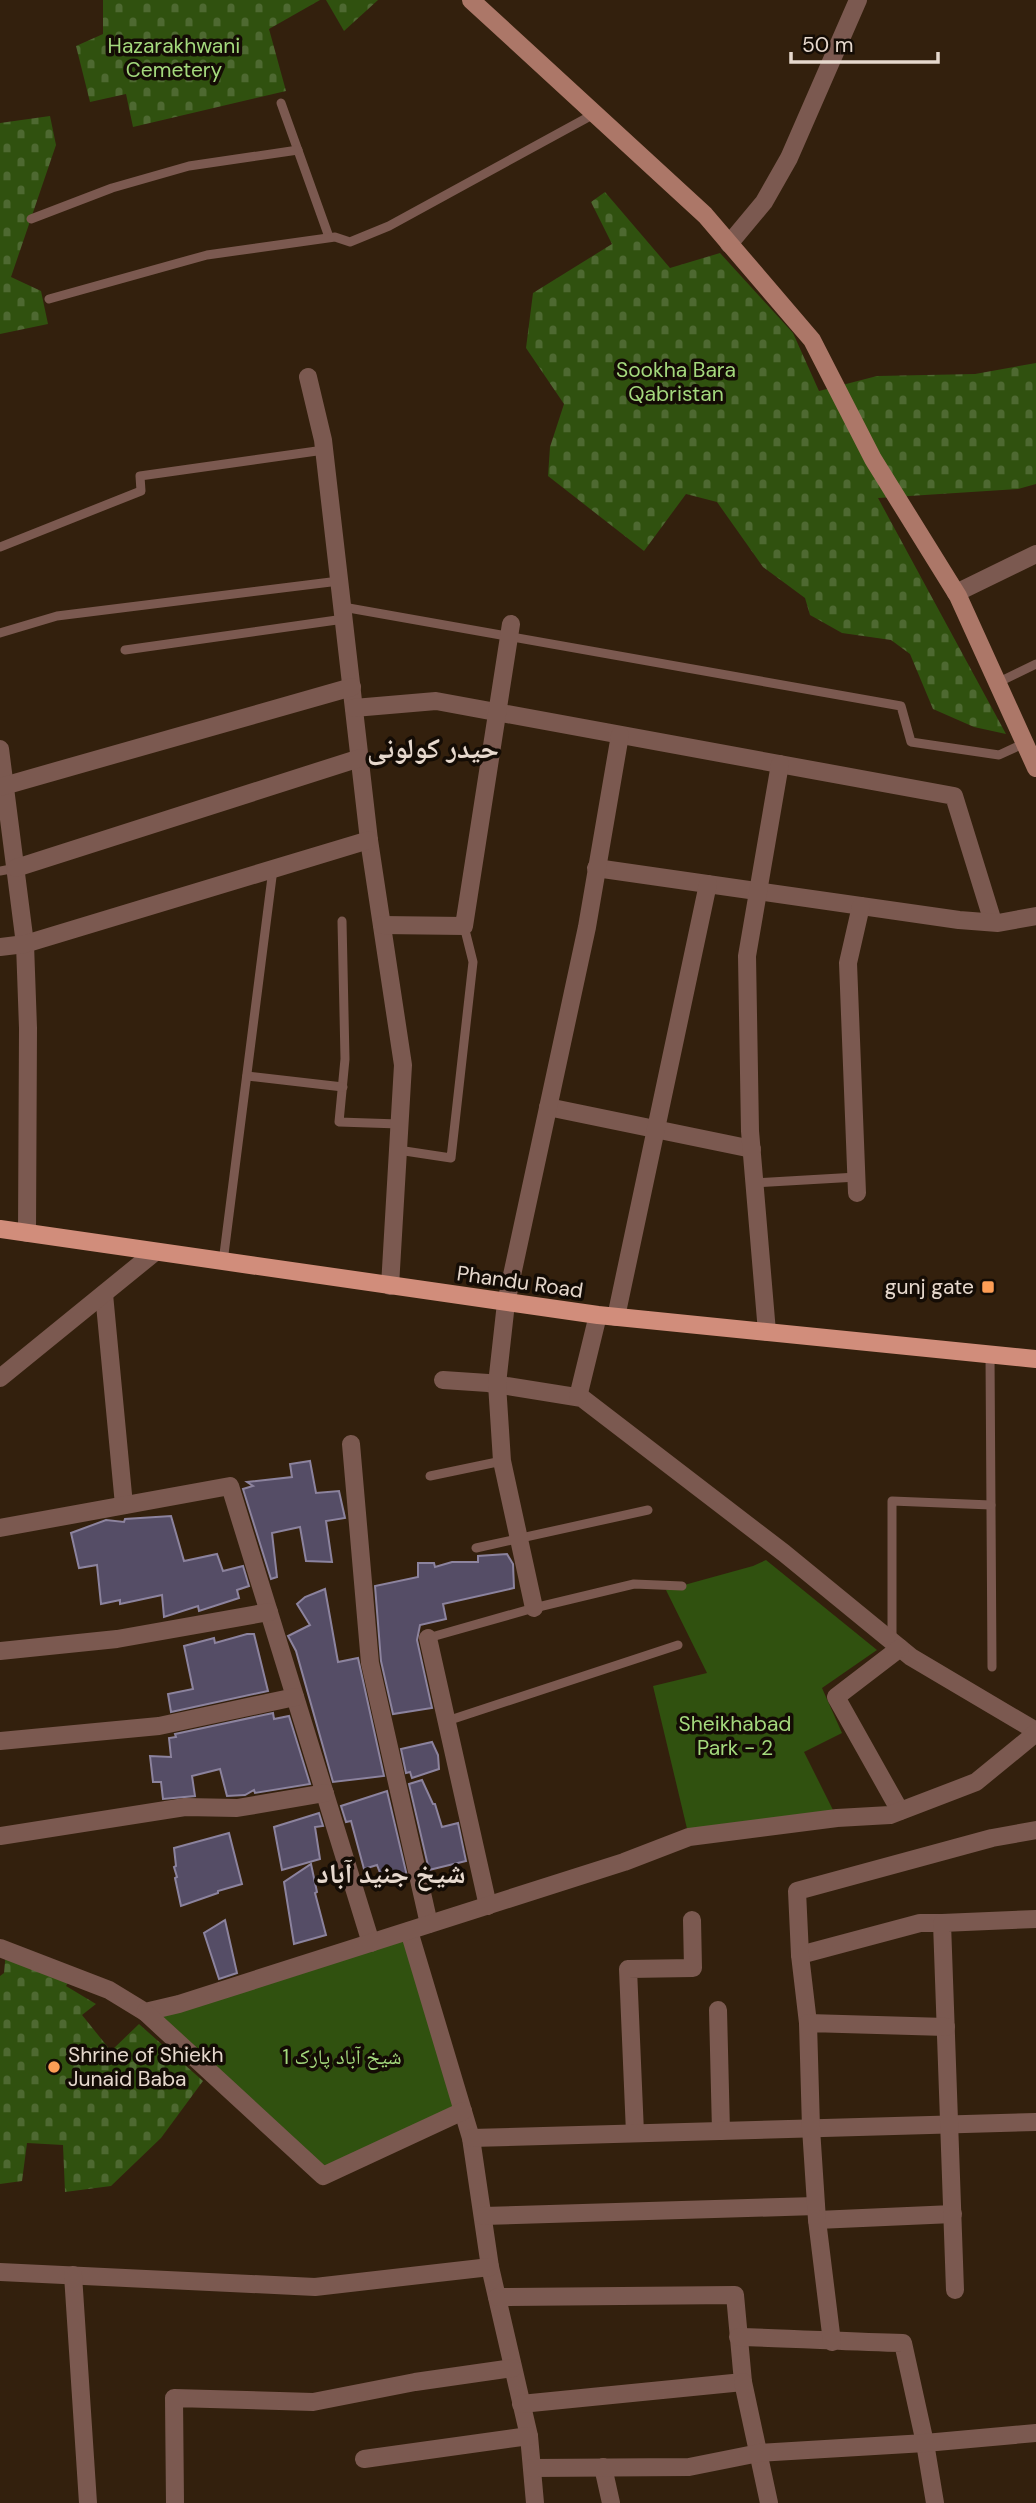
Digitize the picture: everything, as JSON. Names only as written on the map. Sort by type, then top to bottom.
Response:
[{"type":"main road","points":[[471,0],[705,215],[812,340],[873,459],[956,593],[1036,768]]},
{"type":"main road","name":"Phandu Road","points":[[0,1228],[607,1316],[1036,1359]]},
{"type":"street","points":[[729,244],[764,202],[789,158],[858,0]]},
{"type":"street","points":[[309,377],[324,450],[369,840],[403,1065],[390,1286]]},
{"type":"street","points":[[956,593],[1036,554]]},
{"type":"street","points":[[382,925],[464,926],[510,631]]},
{"type":"street","points":[[3,786],[352,687]]},
{"type":"street","points":[[354,708],[436,701],[954,796],[993,922]]},
{"type":"street","points":[[534,1608],[502,1461],[497,1384],[506,1303],[587,927],[620,735]]},
{"type":"street","points":[[0,749],[8,869],[25,944],[29,1028],[27,1233]]},
{"type":"street","points":[[8,869],[360,758]]},
{"type":"street","points":[[767,1332],[752,1150],[747,957],[780,764]]},
{"type":"street","points":[[0,947],[25,944],[369,840]]},
{"type":"street","points":[[596,868],[959,920],[993,922],[1036,916]]},
{"type":"street","points":[[578,1397],[607,1316],[655,1129],[708,884]]},
{"type":"street","points":[[857,1185],[848,963],[861,906]]},
{"type":"street","points":[[548,1107],[752,1150]]},
{"type":"street","points":[[0,1378],[155,1252]]},
{"type":"street","points":[[104,1293],[124,1505]]},
{"type":"street","points":[[145,2012],[178,2004],[488,1906],[624,1862],[689,1837],[837,1818],[890,1815],[976,1782],[1036,1732],[911,1657],[784,1553],[582,1398],[497,1384],[443,1380]]},
{"type":"street","points":[[351,1444],[370,1663],[429,1924]]},
{"type":"street","points":[[0,1528],[230,1486],[372,1943]]},
{"type":"street","points":[[0,1651],[117,1639],[269,1612]]},
{"type":"street","points":[[428,1637],[488,1906]]},
{"type":"street","points":[[896,1645],[836,1698],[900,1811]]},
{"type":"street","points":[[0,1741],[159,1726],[296,1697]]},
{"type":"street","points":[[0,1836],[185,1807],[237,1808],[325,1793]]},
{"type":"street","points":[[832,2342],[817,2213],[808,2023],[800,1955],[797,1891],[992,1838],[1036,1830]]},
{"type":"street","points":[[800,1955],[920,1923],[1036,1919]]},
{"type":"street","points":[[635,2133],[628,1969],[693,1968],[692,1920]]},
{"type":"street","points":[[942,1923],[955,2290]]},
{"type":"street","points":[[409,1931],[471,2138],[490,2267],[529,2436],[535,2503]]},
{"type":"street","points":[[0,1948],[109,1990],[145,2012],[323,2176],[463,2111]]},
{"type":"street","points":[[718,2010],[721,2131]]},
{"type":"street","points":[[808,2023],[946,2026]]},
{"type":"street","points":[[471,2138],[1036,2122]]},
{"type":"street","points":[[482,2216],[953,2214]]},
{"type":"street","points":[[0,2272],[315,2287],[490,2267]]},
{"type":"street","points":[[73,2275],[88,2503]]},
{"type":"street","points":[[497,2297],[735,2295],[743,2382],[769,2503]]},
{"type":"street","points":[[738,2337],[903,2343],[935,2503]]},
{"type":"street","points":[[175,2503],[174,2398],[313,2402],[415,2382],[513,2368]]},
{"type":"street","points":[[521,2404],[743,2382]]},
{"type":"street","points":[[532,2468],[688,2467],[759,2453],[925,2443],[1036,2432]]},
{"type":"street","points":[[364,2459],[529,2436]]},
{"type":"street","points":[[603,2468],[611,2503]]},
{"type":"lane","points":[[281,103],[329,237]]},
{"type":"lane","points":[[49,299],[207,255],[329,237],[350,242],[389,226],[594,114]]},
{"type":"lane","points":[[31,219],[112,188],[188,166],[298,150]]},
{"type":"lane","points":[[0,547],[141,491],[140,476],[324,450]]},
{"type":"lane","points":[[0,633],[57,617],[339,581]]},
{"type":"lane","points":[[125,650],[343,613],[510,631],[901,706],[911,742],[999,755],[1025,743]]},
{"type":"lane","points":[[997,683],[1036,664]]},
{"type":"lane","points":[[223,1262],[273,869]]},
{"type":"lane","points":[[342,921],[345,1059],[339,1122],[399,1124]]},
{"type":"lane","points":[[398,1150],[451,1158],[472,962],[464,926]]},
{"type":"lane","points":[[247,1076],[343,1087]]},
{"type":"lane","points":[[755,1184],[857,1185]]},
{"type":"lane","points":[[990,1354],[992,1667]]},
{"type":"lane","points":[[430,1476],[502,1461]]},
{"type":"lane","points":[[896,1645],[892,1501],[991,1505]]},
{"type":"lane","points":[[476,1548],[648,1510]]},
{"type":"lane","points":[[428,1637],[634,1584],[682,1586]]},
{"type":"lane","points":[[447,1721],[678,1645]]},
{"type":"green space","name":"Hazarakhwani Cemetery","points":[[103,0],[320,0],[269,29],[286,91],[133,127],[126,94],[90,102],[76,46],[103,34]]},
{"type":"green space","points":[[326,0],[378,0],[344,31]]},
{"type":"green space","points":[[50,116],[56,145],[11,277],[41,291],[48,324],[0,334],[0,123]]},
{"type":"green space","name":"Sookha Bara Qabristan","points":[[605,192],[670,268],[720,253],[793,333],[819,391],[877,376],[975,374],[1036,363],[1036,484],[1018,489],[878,498],[1006,734],[974,727],[933,709],[910,654],[891,640],[842,633],[810,615],[805,598],[763,567],[717,502],[686,494],[644,551],[548,476],[550,447],[564,404],[526,348],[533,293],[612,244],[591,202]]},
{"type":"green space","name":"Sheikhabad Park - 2","points":[[766,1560],[877,1650],[822,1688],[842,1733],[804,1752],[837,1818],[689,1837],[653,1686],[707,1673],[666,1590]]},
{"type":"green space","name":"شیخ آباد پارک 1","points":[[409,1931],[463,2111],[323,2176],[145,2012]]},
{"type":"green space","points":[[6,1951],[72,1976],[66,1986],[96,2004],[82,2015],[111,2051],[139,2024],[203,2081],[161,2138],[111,2186],[65,2192],[63,2145],[27,2143],[22,2181],[0,2184],[0,1976],[4,1973]]},
{"type":"building","points":[[310,1461],[316,1493],[339,1491],[345,1518],[326,1521],[332,1562],[306,1561],[300,1527],[272,1533],[277,1577],[271,1579],[243,1489],[253,1486],[247,1482],[292,1477],[290,1464]]},
{"type":"building","points":[[171,1516],[184,1561],[217,1554],[223,1571],[243,1566],[249,1586],[237,1590],[239,1598],[199,1611],[198,1606],[164,1617],[162,1595],[120,1604],[120,1600],[101,1604],[97,1565],[79,1568],[71,1533],[106,1520],[124,1522],[125,1519]]},
{"type":"building","points":[[507,1554],[513,1564],[514,1588],[443,1604],[446,1619],[420,1625],[417,1640],[432,1708],[393,1714],[381,1661],[375,1586],[418,1577],[418,1563],[434,1563],[435,1567],[452,1562],[478,1562],[478,1556]]},
{"type":"building","points":[[325,1589],[338,1662],[358,1658],[384,1776],[333,1782],[296,1651],[288,1636],[310,1625],[297,1604],[305,1597]]},
{"type":"building","points":[[254,1634],[268,1691],[171,1712],[168,1694],[193,1689],[184,1646],[214,1638],[215,1643]]},
{"type":"building","points":[[273,1713],[274,1719],[289,1716],[310,1784],[227,1796],[220,1769],[192,1776],[195,1796],[163,1799],[161,1782],[153,1782],[150,1756],[171,1757],[169,1738],[176,1737],[175,1734]]},
{"type":"building","points":[[432,1742],[438,1755],[439,1769],[412,1778],[410,1772],[406,1773],[401,1749]]},
{"type":"building","points":[[422,1780],[435,1804],[442,1827],[458,1823],[466,1861],[429,1870],[409,1784]]},
{"type":"building","points":[[387,1791],[407,1876],[384,1883],[377,1865],[364,1869],[351,1821],[346,1822],[341,1806]]},
{"type":"building","points":[[319,1813],[323,1826],[315,1827],[320,1859],[282,1870],[274,1827]]},
{"type":"building","points":[[229,1833],[242,1884],[181,1906],[175,1878],[174,1848]]},
{"type":"building","points":[[311,1864],[326,1935],[294,1944],[284,1882]]},
{"type":"building","points":[[225,1920],[237,1973],[219,1979],[204,1933]]},
{"type":"place","name":"gunj gate","points":[[988,1287]]},
{"type":"place","name":"Shrine of Shiekh Junaid Baba","points":[[54,2067]]},
{"type":"district","name":"حیدر کولونی","points":[[433,748]]},
{"type":"district","name":"شیخ جنید آباد","points":[[391,1873]]}]
